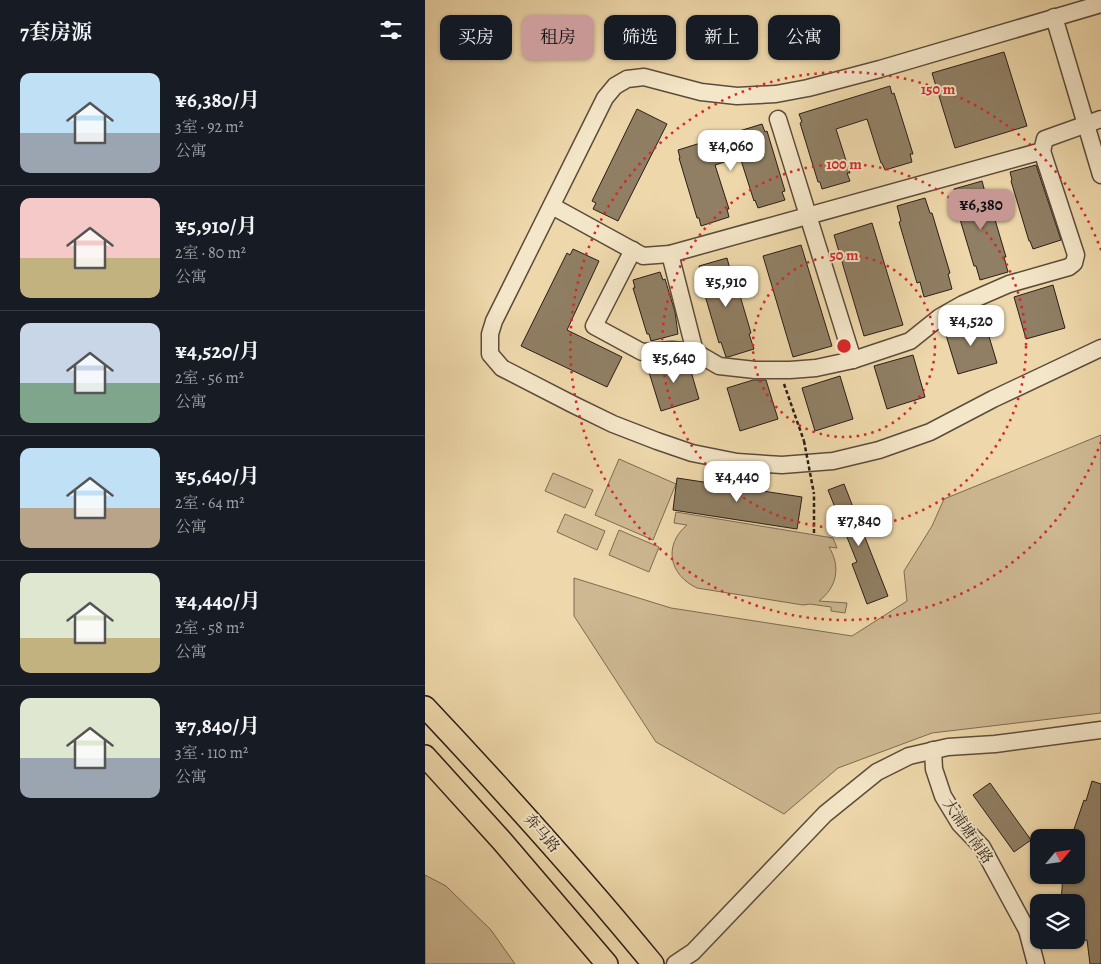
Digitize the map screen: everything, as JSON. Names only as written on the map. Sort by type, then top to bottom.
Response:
[{"type":"main road","name":"奔马路","points":[[425,707],[522,810],[653,964]]},
{"type":"main road","points":[[425,756],[509,848],[607,964]]},
{"type":"street","points":[[1101,4],[880,69],[808,88],[775,94],[737,96],[694,90],[644,77],[627,79],[615,86],[605,98],[494,321],[490,334],[490,354],[502,368],[574,405],[657,441],[691,452],[737,462],[782,465],[833,461],[879,450],[930,432],[1101,348]]},
{"type":"street","points":[[1054,17],[1093,122],[1101,175]]},
{"type":"street","points":[[778,119],[853,360]]},
{"type":"street","points":[[633,250],[595,326],[643,352],[672,350],[695,352],[719,366],[779,371],[816,368],[853,360],[910,341],[940,317],[1009,284],[1069,267],[1074,263],[1075,255],[1042,151],[1045,139],[1093,122]]},
{"type":"street","points":[[552,206],[643,256],[670,254],[1042,151]]},
{"type":"street","points":[[670,254],[695,352]]},
{"type":"street","points":[[675,964],[693,952],[825,814],[877,772],[909,756],[948,747],[995,744],[1101,730]]},
{"type":"street","name":"大浦塘南路","points":[[933,750],[934,769],[943,796],[960,824],[982,847],[1027,930],[1036,964]]},
{"type":"path","points":[[779,371],[804,441],[814,494],[814,533]]},
{"type":"shaded area","points":[[1101,435],[1101,713],[932,733],[838,768],[784,814],[656,742],[574,616],[574,578],[671,608],[852,636],[907,601],[904,571],[932,526],[944,499]]},
{"type":"shaded area","points":[[619,459],[676,484],[653,540],[595,515]]},
{"type":"shaded area","points":[[553,473],[593,490],[585,508],[545,491]]},
{"type":"shaded area","points":[[676,512],[833,538],[837,548],[829,547],[835,562],[835,576],[830,589],[819,601],[847,603],[845,613],[831,611],[831,607],[803,605],[697,588],[680,575],[675,568],[672,550],[679,533],[687,525],[674,523]]},
{"type":"shaded area","points":[[565,514],[605,531],[597,550],[557,532]]},
{"type":"shaded area","points":[[619,530],[659,547],[649,572],[609,555]]},
{"type":"shaded area","points":[[425,875],[446,886],[491,930],[515,964],[425,964]]},
{"type":"building","points":[[1004,52],[1027,126],[955,148],[932,73]]},
{"type":"building","points":[[890,86],[892,94],[894,93],[913,154],[910,154],[912,162],[885,170],[867,119],[836,129],[850,173],[847,173],[850,181],[822,189],[820,182],[818,182],[799,114]]},
{"type":"building","points":[[637,109],[667,124],[618,221],[593,209],[596,203],[592,201]]},
{"type":"building","points":[[762,124],[765,132],[767,131],[785,191],[782,192],[785,200],[758,208],[740,157],[715,165],[729,209],[727,209],[729,217],[701,226],[699,218],[697,218],[678,150]]},
{"type":"building","points":[[1036,165],[1061,240],[1033,249],[1011,181],[1010,172]]},
{"type":"building","points":[[982,181],[1006,257],[1004,257],[1008,272],[980,280],[956,206],[959,205],[954,189]]},
{"type":"building","points":[[925,198],[930,213],[932,213],[950,273],[948,274],[952,289],[924,297],[920,282],[917,283],[899,222],[901,221],[897,206]]},
{"type":"building","points":[[872,223],[903,325],[864,336],[834,235]]},
{"type":"building","points":[[801,245],[832,346],[793,357],[763,256]]},
{"type":"building","points":[[573,249],[599,261],[567,330],[622,357],[607,387],[521,346],[567,253],[570,255]]},
{"type":"building","points":[[727,258],[731,273],[733,272],[754,349],[726,357],[721,342],[719,343],[701,282],[703,282],[699,266]]},
{"type":"building","points":[[660,272],[663,280],[665,279],[675,312],[678,334],[651,341],[649,334],[647,334],[633,288],[635,288],[633,280]]},
{"type":"building","points":[[1053,285],[1065,328],[1026,339],[1014,297]]},
{"type":"building","points":[[984,320],[997,363],[958,374],[945,332]]},
{"type":"building","points":[[913,355],[925,397],[887,409],[874,366]]},
{"type":"building","points":[[676,360],[688,361],[699,399],[661,411],[648,369]]},
{"type":"building","points":[[840,376],[853,419],[815,431],[802,388]]},
{"type":"building","points":[[753,380],[766,380],[778,419],[740,431],[727,388]]},
{"type":"building","points":[[677,478],[802,497],[797,529],[673,510]]},
{"type":"building","points":[[844,484],[888,596],[867,604],[852,564],[857,562],[828,490]]},
{"type":"building","points":[[1092,781],[1101,784],[1101,964],[1090,964],[1087,940],[1085,940],[1085,894],[1062,894],[1062,884],[1085,884],[1085,829],[1074,829],[1084,800],[1086,801]]},
{"type":"building","points":[[990,783],[1030,841],[1014,852],[973,795]]}]
